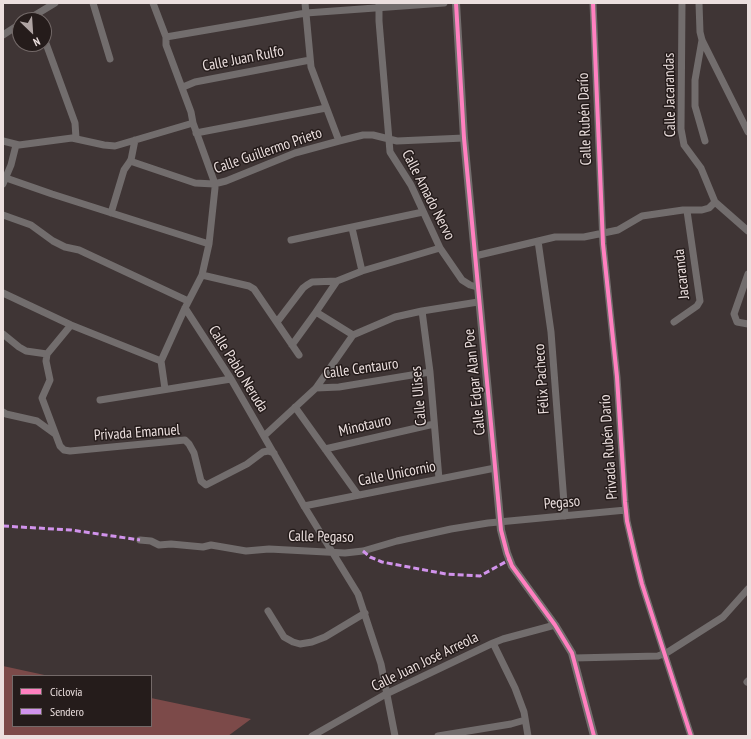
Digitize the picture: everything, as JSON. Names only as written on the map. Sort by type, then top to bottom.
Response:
[{"type":"street","points":[[44,12],[55,3]]},
{"type":"street","points":[[93,3],[110,59]]},
{"type":"street","points":[[153,3],[166,37],[166,45],[183,87],[196,133],[214,184],[215,196],[202,275],[186,305],[161,361],[165,389]]},
{"type":"street","points":[[305,3],[311,67],[338,141]]},
{"type":"street","points":[[166,37],[306,13],[379,6],[444,3]]},
{"type":"street","name":"Calle Edgar Alan Poe","points":[[456,3],[464,138],[478,302],[500,522],[504,543],[512,566],[555,626],[569,647],[574,658],[594,736]]},
{"type":"street","name":"Calle Rubén Darío","points":[[593,3],[602,234]]},
{"type":"street","name":"Calle Jacarandas","points":[[682,3],[682,137],[686,148],[701,168],[715,202]]},
{"type":"street","points":[[699,3],[700,32],[702,40],[748,132]]},
{"type":"street","name":"Calle Amado Nervo","points":[[379,6],[378,22],[390,152],[411,185],[440,248],[462,280],[477,287]]},
{"type":"street","points":[[3,34],[12,29]]},
{"type":"street","points":[[702,40],[695,80],[695,106],[705,141]]},
{"type":"street","points":[[49,52],[75,122],[76,138]]},
{"type":"street","name":"Calle Juan Rulfo","points":[[183,87],[195,82],[310,60]]},
{"type":"street","points":[[196,133],[326,108]]},
{"type":"street","points":[[3,141],[16,145],[76,138],[110,146],[119,145],[193,123]]},
{"type":"street","name":"Calle Guillermo Prieto","points":[[130,161],[195,183],[214,184],[226,181],[295,153],[338,141],[367,135],[397,141],[464,138]]},
{"type":"street","points":[[111,213],[124,170],[130,161],[135,140]]},
{"type":"street","points":[[16,145],[5,181],[52,194],[208,244]]},
{"type":"street","points":[[475,256],[560,236],[584,237],[602,234],[620,229],[642,216],[687,210],[697,211],[706,209],[715,202],[748,231]]},
{"type":"street","name":"Jacaranda","points":[[674,322],[697,306],[700,301],[687,210]]},
{"type":"street","points":[[292,240],[423,212]]},
{"type":"street","points":[[3,215],[31,225],[53,241],[65,247],[79,250],[186,305]]},
{"type":"street","points":[[352,228],[362,271]]},
{"type":"street","name":"Privada Rubén Darío","points":[[602,234],[617,377],[626,510],[636,560],[664,654]]},
{"type":"street","name":"Félix Pacheco","points":[[538,241],[551,332],[565,516]]},
{"type":"street","points":[[277,322],[303,288],[312,282],[336,281],[362,271],[440,248]]},
{"type":"street","points":[[748,274],[734,314],[737,322],[740,324],[748,324]]},
{"type":"street","points":[[202,275],[249,286],[254,290],[299,355]]},
{"type":"street","points":[[292,345],[336,281]]},
{"type":"street","points":[[3,293],[71,325],[161,361]]},
{"type":"street","points":[[316,388],[353,335],[395,317],[478,302]]},
{"type":"street","name":"Calle Pablo Neruda","points":[[186,305],[231,379],[304,506],[353,584],[365,613],[379,657],[395,736]]},
{"type":"street","name":"Calle Ulises","points":[[422,311],[430,372],[439,479]]},
{"type":"street","points":[[316,312],[353,335]]},
{"type":"street","points":[[3,334],[26,351],[47,354],[71,325]]},
{"type":"street","name":"Privada Emanuel","points":[[47,354],[46,361],[50,380],[43,394],[43,401],[60,446],[64,450],[70,451],[185,440],[190,444],[194,453],[201,481],[206,485],[247,464],[263,452],[268,451],[274,453]]},
{"type":"street","name":"Calle Centauro","points":[[264,436],[316,388],[339,387],[430,372]]},
{"type":"street","points":[[100,400],[231,379]]},
{"type":"street","points":[[295,407],[358,495]]},
{"type":"street","points":[[3,412],[37,421],[56,434]]},
{"type":"street","name":"Minotauro","points":[[325,449],[434,424]]},
{"type":"street","name":"Calle Unicornio","points":[[304,506],[495,468]]},
{"type":"street","name":"Pegaso","points":[[500,522],[626,510]]},
{"type":"street","name":"Calle Pegaso","points":[[140,540],[151,541],[159,545],[171,544],[203,547],[211,545],[246,551],[269,549],[334,553],[355,552],[451,529],[500,522]]},
{"type":"street","points":[[574,658],[652,657],[664,654],[722,617],[748,589]]},
{"type":"street","points":[[268,611],[284,637],[292,642],[300,644],[312,642],[325,637],[365,613]]},
{"type":"street","name":"Calle Juan José Arreola","points":[[312,736],[386,694],[493,643],[555,626]]},
{"type":"street","points":[[493,643],[515,688],[525,720],[528,736]]},
{"type":"street","points":[[664,654],[691,736]]},
{"type":"street","points":[[438,736],[511,724],[525,720]]},
{"type":"shaded area","points":[[3,666],[44,675],[12,675],[12,727],[152,727],[152,698],[251,719],[228,736],[3,736]]},
{"type":"marked path","points":[[3,526],[71,530],[140,540]]},
{"type":"marked path","points":[[363,551],[370,557],[382,562],[446,574],[480,576],[509,560]]},
{"type":"cycle path","points":[[456,3],[464,138],[501,530],[512,566],[555,625],[572,653],[594,736]]},
{"type":"cycle path","points":[[593,3],[603,244],[617,377],[627,521],[642,584],[691,736]]}]
